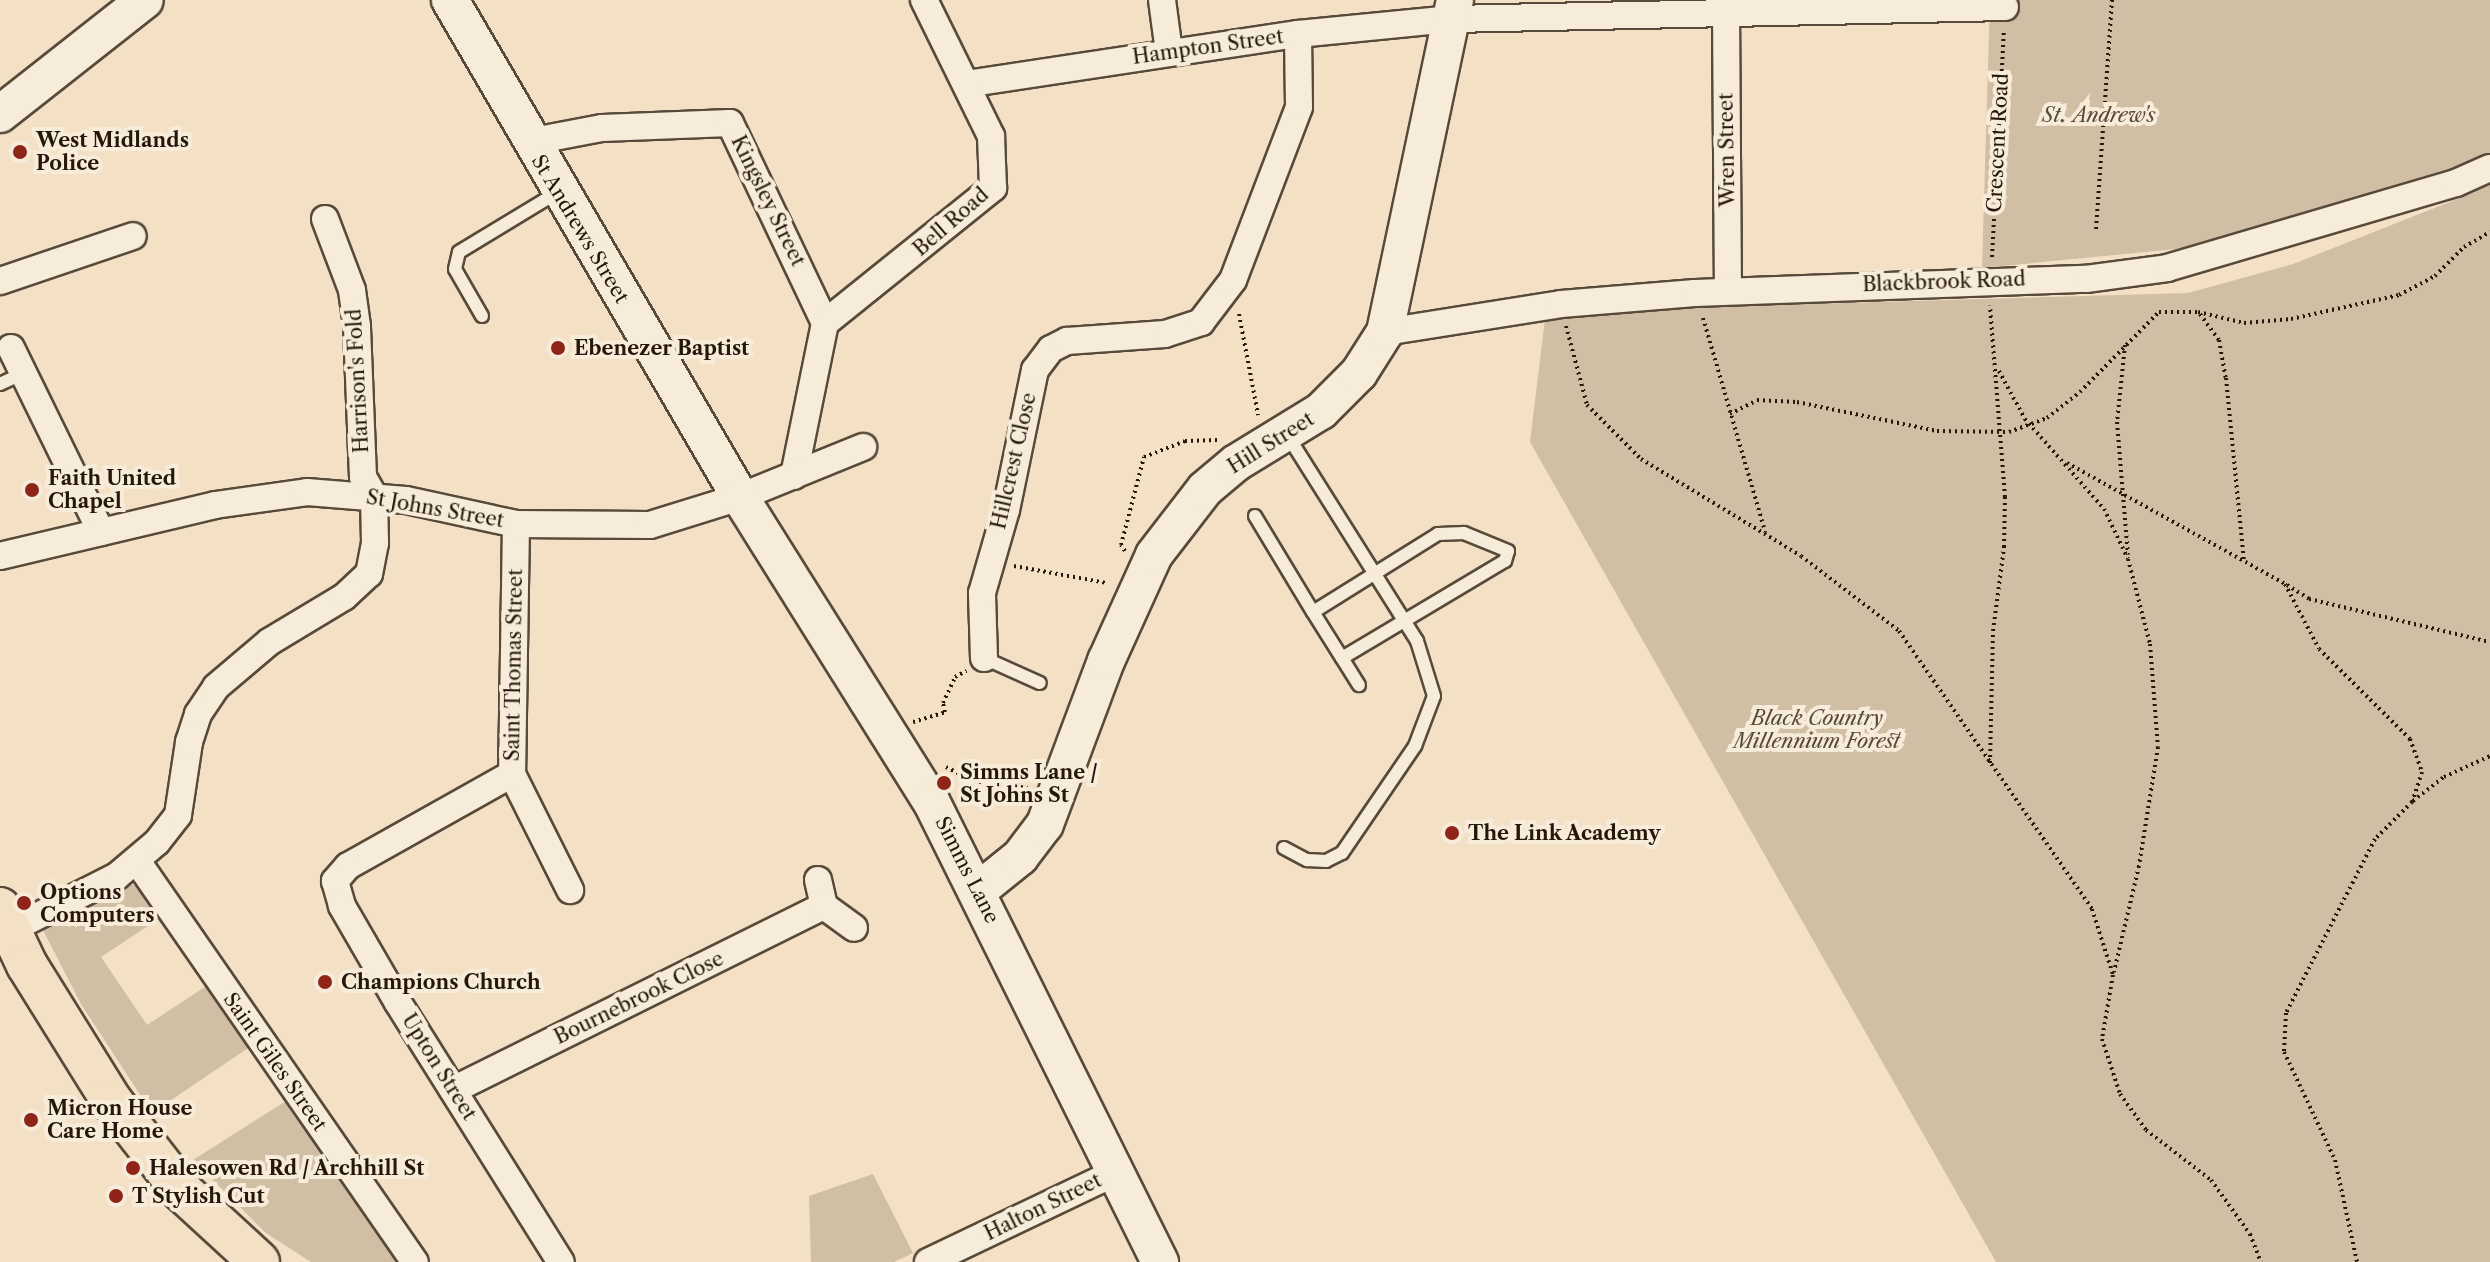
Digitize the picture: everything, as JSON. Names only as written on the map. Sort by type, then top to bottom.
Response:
[{"type":"main road","points":[[9,938],[124,1117],[183,1192],[246,1251]]},
{"type":"street","points":[[0,114],[145,0]]},
{"type":"street","name":"St Andrews Street","points":[[450,0],[528,142],[740,497]]},
{"type":"street","name":"Bell Road","points":[[825,323],[993,188],[991,136],[924,0]]},
{"type":"street","points":[[1162,0],[1169,52]]},
{"type":"street","points":[[1453,10],[2005,7]]},
{"type":"street","name":"Hampton Street","points":[[966,84],[1453,10]]},
{"type":"street","name":"Hill Street","points":[[979,890],[1020,857],[1045,824],[1140,581],[1205,489],[1321,411],[1359,373],[1385,332],[1453,10]]},
{"type":"street","name":"Wren Street","points":[[1726,10],[1728,290]]},
{"type":"street","name":"Hillcrest Close","points":[[984,658],[982,593],[988,561],[1006,510],[1035,370],[1051,349],[1067,341],[1183,331],[1201,322],[1233,280],[1299,107],[1298,34]]},
{"type":"street","name":"Kingsley Street","points":[[528,142],[602,128],[730,123],[825,323]]},
{"type":"street","name":"Blackbrook Road","points":[[1385,332],[1561,304],[1728,290],[1991,279],[2086,279],[2167,268],[2456,183],[2490,168]]},
{"type":"street","name":"Harrison's Fold","points":[[9,938],[137,861],[178,815],[198,714],[216,687],[269,642],[344,597],[369,574],[375,543],[374,496],[363,477],[352,290],[325,219]]},
{"type":"street","points":[[0,281],[133,236]]},
{"type":"street","points":[[794,476],[825,323]]},
{"type":"street","points":[[11,348],[12,378],[101,532]]},
{"type":"street","name":"St Johns Street","points":[[0,556],[215,505],[307,492],[374,496],[516,524],[650,525],[740,497],[863,447]]},
{"type":"street","name":"Simms Lane","points":[[740,497],[888,734],[979,890],[1160,1262]]},
{"type":"street","name":"Saint Thomas Street","points":[[516,524],[512,774],[570,890]]},
{"type":"street","name":"Upton Street","points":[[512,774],[348,866],[335,881],[342,906],[561,1262]]},
{"type":"street","name":"Saint Giles Street","points":[[137,861],[415,1262]]},
{"type":"street","points":[[818,880],[824,906],[854,928]]},
{"type":"street","name":"Bournebrook Close","points":[[453,1090],[824,906]]},
{"type":"street","name":"Halton Street","points":[[928,1262],[1115,1173]]},
{"type":"lane","points":[[482,316],[455,269],[459,252],[558,192]]},
{"type":"lane","points":[[1278,439],[1375,574],[1417,641],[1434,696],[1415,746],[1342,853],[1326,861],[1307,860],[1284,848]]},
{"type":"lane","points":[[1255,516],[1359,685]]},
{"type":"lane","points":[[1313,612],[1438,534],[1464,533],[1508,551],[1505,561],[1342,658]]},
{"type":"lane","points":[[984,658],[1040,683]]},
{"type":"path","points":[[2096,229],[2112,0]]},
{"type":"path","name":"Crescent Road","points":[[1998,369],[1990,319],[2005,7]]},
{"type":"path","points":[[1730,414],[1757,400],[1797,402],[1937,431],[1998,433],[2047,418],[2080,392],[2126,342],[2159,312],[2198,312],[2244,323],[2291,319],[2399,295],[2435,276],[2464,247],[2490,232]]},
{"type":"path","points":[[1233,280],[1261,427],[1278,439]]},
{"type":"path","points":[[1695,293],[1766,535]]},
{"type":"path","points":[[1561,304],[1587,405],[1641,459],[1766,535],[1899,631],[2092,909],[2113,975]]},
{"type":"path","points":[[2198,312],[2219,340],[2244,562]]},
{"type":"path","points":[[2126,342],[2117,422],[2128,559],[2150,644],[2158,747],[2139,866],[2113,975],[2102,1039],[2120,1094],[2146,1130],[2211,1180],[2250,1234],[2261,1262]]},
{"type":"path","points":[[1998,369],[2030,424],[2104,509],[2128,559]]},
{"type":"path","points":[[1990,765],[1993,631],[2004,547],[1998,369]]},
{"type":"path","points":[[1140,581],[1121,545],[1144,457],[1185,441],[1227,440]]},
{"type":"path","points":[[2067,463],[2309,599],[2490,642]]},
{"type":"path","points":[[988,561],[1140,581]]},
{"type":"path","points":[[2285,584],[2319,649],[2410,739],[2422,772],[2412,802]]},
{"type":"path","points":[[888,734],[945,712],[943,703],[955,677],[984,658]]},
{"type":"path","points":[[2357,1262],[2335,1160],[2284,1052],[2286,1013],[2375,839],[2412,802],[2444,777],[2490,756]]},
{"type":"path","points":[[938,761],[956,774],[992,785],[1057,789]]},
{"type":"green space","points":[[1990,0],[2490,0],[2490,1262],[1996,1262],[1530,442],[1545,319],[1671,308],[2188,293],[2293,264],[2475,192],[2461,165],[2186,248],[1982,268]]},
{"type":"green space","points":[[127,883],[139,887],[160,918],[101,957],[147,1025],[211,983],[254,1044],[152,1113],[81,1004],[43,930],[50,921]]},
{"type":"green space","points":[[286,1101],[397,1262],[311,1262],[266,1233],[193,1160]]},
{"type":"green space","points":[[873,1174],[913,1253],[894,1262],[811,1262],[809,1196]]},
{"type":"place","name":"West Midlands Police","points":[[20,152]]},
{"type":"place","name":"Ebenezer Baptist","points":[[558,348]]},
{"type":"place","name":"Faith United Chapel","points":[[32,490]]},
{"type":"place","name":"Simms Lane / St Johns St","points":[[944,783]]},
{"type":"place","name":"The Link Academy","points":[[1452,833]]},
{"type":"place","name":"Options Computers","points":[[24,903]]},
{"type":"place","name":"Champions Church","points":[[325,982]]},
{"type":"place","name":"Micron House Care Home","points":[[31,1120]]},
{"type":"place","name":"Halesowen Rd / Archhill St","points":[[133,1168]]},
{"type":"place","name":"T Stylish Cut","points":[[116,1196]]},
{"type":"park label","name":"St. Andrew's","points":[[2099,115]]},
{"type":"park label","name":"Black Country Millennium Forest","points":[[1817,730]]}]
